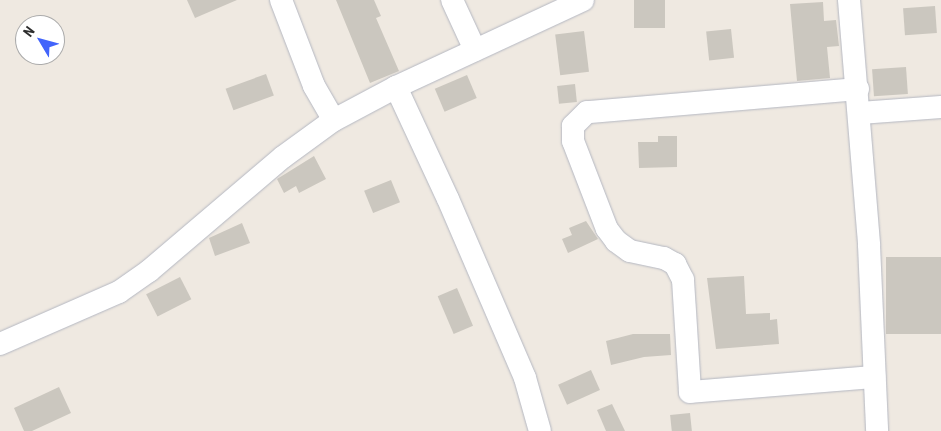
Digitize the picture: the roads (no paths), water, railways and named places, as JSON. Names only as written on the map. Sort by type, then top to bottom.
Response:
[{"type":"street","points":[[281,0],[314,86],[334,120]]},
{"type":"street","points":[[452,0],[475,50]]},
{"type":"street","points":[[0,344],[119,292],[149,271],[283,157],[334,120],[396,87],[584,0]]},
{"type":"street","points":[[849,0],[860,113],[877,431]]},
{"type":"street","points":[[396,87],[448,198],[521,369],[540,431]]},
{"type":"street","points":[[858,89],[587,112],[573,126],[572,141],[607,229],[616,241],[630,250],[664,258],[675,264],[683,280],[690,392],[874,377]]},
{"type":"street","points":[[860,113],[941,108]]}]
